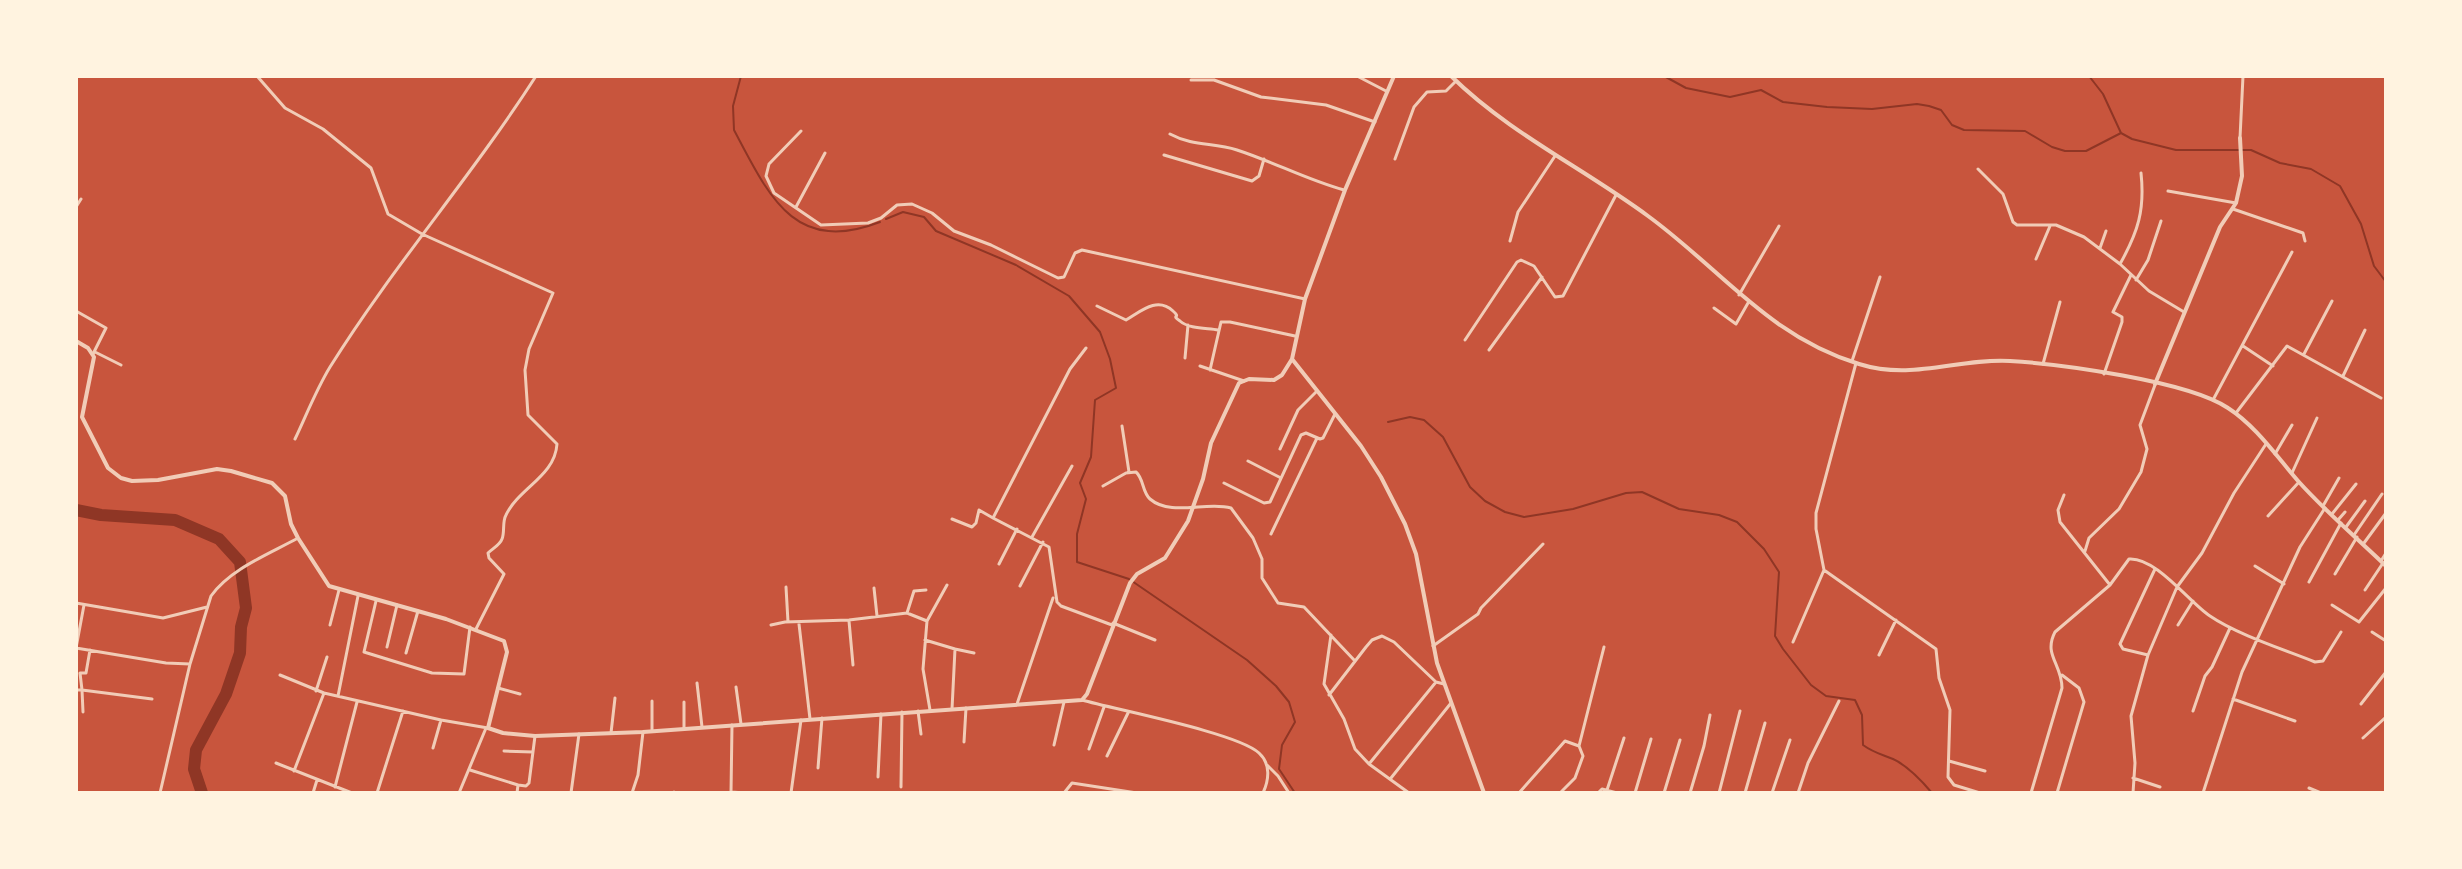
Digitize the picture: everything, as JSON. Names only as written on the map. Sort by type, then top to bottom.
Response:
[{"type":"street","points":[[257,76],[285,108],[323,129],[367,164],[376,179],[386,212],[422,234],[553,293],[529,349],[525,370],[528,415],[557,444],[557,449],[545,473],[514,502],[505,516],[502,539],[488,553],[504,574],[473,628],[464,674],[454,676],[425,671],[364,652],[376,600]]},
{"type":"street","points":[[295,439],[328,370],[536,76]]},
{"type":"street","points":[[1357,76],[1387,92]]},
{"type":"street","points":[[1200,366],[1244,381],[1274,380],[1282,375],[1292,359],[1305,299],[1345,190],[1394,76]]},
{"type":"street","points":[[1451,76],[1478,102],[1666,229],[1748,303],[1784,330],[1811,345],[1854,362],[1907,372],[2000,361],[2043,364],[2155,384],[2213,400],[2236,413],[2299,482],[2383,563]]},
{"type":"street","points":[[2085,551],[2089,538],[2119,509],[2141,472],[2147,449],[2140,425],[2145,404],[2220,227],[2236,203],[2241,182],[2243,76]]},
{"type":"street","points":[[1191,80],[1214,80],[1261,97],[1326,105],[1375,122]]},
{"type":"street","points":[[1395,159],[1417,102],[1427,92],[1446,91],[1456,81]]},
{"type":"street","points":[[801,131],[769,164],[765,173],[774,193],[818,224],[828,226],[876,221],[897,205],[912,204],[932,213],[954,231],[1058,278],[1064,277],[1075,253],[1082,250],[1305,299]]},
{"type":"street","points":[[1170,134],[1184,141],[1232,148],[1313,182],[1345,190]]},
{"type":"street","points":[[796,207],[825,153]]},
{"type":"street","points":[[1164,155],[1252,181],[1259,176],[1264,159]]},
{"type":"street","points":[[1510,241],[1518,212],[1555,156]]},
{"type":"street","points":[[1978,169],[2003,194],[2013,222],[2017,225],[2056,225],[2084,237],[2149,291],[2184,312]]},
{"type":"street","points":[[2120,264],[2134,239],[2142,212],[2141,173]]},
{"type":"street","points":[[2168,191],[2236,203]]},
{"type":"street","points":[[1465,340],[1521,260],[1527,261],[1542,277],[1555,297],[1563,296],[1616,195]]},
{"type":"street","points":[[76,207],[81,199]]},
{"type":"street","points":[[2233,209],[2303,233],[2305,241]]},
{"type":"street","points":[[2136,280],[2148,260],[2161,221]]},
{"type":"street","points":[[1739,295],[1779,226]]},
{"type":"street","points":[[2036,259],[2050,226]]},
{"type":"street","points":[[2100,248],[2106,231]]},
{"type":"street","points":[[2213,400],[2292,252]]},
{"type":"street","points":[[2104,374],[2122,322],[2122,317],[2113,312],[2131,275]]},
{"type":"street","points":[[1489,350],[1542,277]]},
{"type":"street","points":[[1793,642],[1824,570],[1816,513],[1854,362],[1880,277]]},
{"type":"street","points":[[2304,354],[2332,301]]},
{"type":"street","points":[[2043,364],[2060,302]]},
{"type":"street","points":[[1714,308],[1736,324],[1748,303]]},
{"type":"street","points":[[1097,306],[1126,320],[1147,306],[1165,307],[1174,312],[1178,321],[1218,330]]},
{"type":"street","points":[[76,311],[106,328],[94,353],[83,421],[105,464],[124,479],[147,481],[217,469],[272,483],[285,496],[291,524],[327,582],[358,596],[473,628],[499,638],[506,645],[487,728],[459,793]]},
{"type":"street","points":[[1210,370],[1221,322],[1295,336]]},
{"type":"street","points":[[1185,358],[1188,325]]},
{"type":"street","points":[[2343,376],[2365,330]]},
{"type":"street","points":[[76,341],[121,365]]},
{"type":"street","points":[[2242,345],[2273,366]]},
{"type":"street","points":[[2236,413],[2287,346],[2381,398]]},
{"type":"street","points":[[993,518],[1070,369],[1086,348]]},
{"type":"street","points":[[1292,359],[1381,477],[1405,524],[1416,554],[1433,646],[1444,684],[1484,793]]},
{"type":"street","points":[[1082,700],[1130,583],[1137,574],[1165,558],[1188,521],[1213,438],[1237,387],[1244,381]]},
{"type":"street","points":[[1280,449],[1296,414],[1316,392]]},
{"type":"street","points":[[1224,483],[1268,504],[1301,435],[1306,433],[1323,438],[1335,414]]},
{"type":"street","points":[[2292,473],[2317,418]]},
{"type":"street","points":[[76,423],[83,421]]},
{"type":"street","points":[[2275,454],[2292,425]]},
{"type":"street","points":[[1122,426],[1129,472]]},
{"type":"street","points":[[1271,534],[1317,438]]},
{"type":"street","points":[[2133,793],[2135,763],[2131,716],[2148,655],[2177,587],[2202,553],[2238,485],[2266,444]]},
{"type":"street","points":[[1248,461],[1281,478]]},
{"type":"street","points":[[1032,537],[1072,466]]},
{"type":"street","points":[[1103,486],[1129,472],[1138,473],[1152,501],[1174,507],[1231,508],[1253,538],[1262,559],[1262,578],[1278,603],[1304,607],[1355,661]]},
{"type":"street","points":[[2203,793],[2242,672],[2300,547],[2339,478]]},
{"type":"street","points":[[2268,516],[2299,482]]},
{"type":"street","points":[[2332,514],[2356,484]]},
{"type":"street","points":[[2335,574],[2382,494]]},
{"type":"street","points":[[2064,495],[2058,516],[2060,522],[2110,585]]},
{"type":"street","points":[[2342,523],[2365,501]]},
{"type":"street","points":[[952,519],[972,527],[979,510],[1043,542],[1051,553],[1054,596],[1017,704]]},
{"type":"street","points":[[2309,582],[2345,512]]},
{"type":"street","points":[[2364,543],[2386,513]]},
{"type":"street","points":[[999,564],[1017,529]]},
{"type":"street","points":[[160,793],[190,664],[211,596],[226,580],[298,538]]},
{"type":"street","points":[[1020,586],[1043,542]]},
{"type":"street","points":[[1433,646],[1478,614],[1543,544]]},
{"type":"street","points":[[2365,590],[2386,553]]},
{"type":"street","points":[[2031,793],[2062,688],[2061,674],[2049,648],[2055,632],[2110,585],[2129,559],[2142,561],[2155,569],[2211,617],[2318,663],[2323,661],[2341,632]]},
{"type":"street","points":[[2255,566],[2284,584]]},
{"type":"street","points":[[2148,655],[2123,649],[2120,644],[2155,569]]},
{"type":"street","points":[[1824,570],[1936,649],[1939,678],[1950,710],[1950,781],[1980,793]]},
{"type":"street","points":[[930,710],[923,669],[927,621],[947,585]]},
{"type":"street","points":[[786,587],[788,622]]},
{"type":"street","points":[[874,588],[877,616]]},
{"type":"street","points":[[2332,605],[2359,622],[2386,588]]},
{"type":"street","points":[[330,625],[339,590]]},
{"type":"street","points":[[907,613],[914,591],[926,590]]},
{"type":"street","points":[[338,696],[358,596]]},
{"type":"street","points":[[1054,596],[1061,606],[1155,640]]},
{"type":"street","points":[[2178,625],[2193,601]]},
{"type":"street","points":[[76,603],[168,619],[207,607]]},
{"type":"street","points":[[84,605],[76,648],[190,664]]},
{"type":"street","points":[[387,647],[397,605]]},
{"type":"street","points":[[406,653],[418,611]]},
{"type":"street","points":[[771,625],[907,613],[927,621]]},
{"type":"street","points":[[849,620],[853,665]]},
{"type":"street","points":[[1879,655],[1896,620]]},
{"type":"street","points":[[799,623],[810,719]]},
{"type":"street","points":[[2193,711],[2202,681],[2215,662],[2231,626]]},
{"type":"street","points":[[2372,632],[2386,641]]},
{"type":"street","points":[[1331,635],[1324,680],[1355,749],[1369,764],[1409,793]]},
{"type":"street","points":[[1329,695],[1372,640],[1382,636],[1394,642],[1436,682],[1444,684]]},
{"type":"street","points":[[925,640],[974,653]]},
{"type":"street","points":[[1560,793],[1577,774],[1583,756],[1579,746],[1604,647]]},
{"type":"street","points":[[952,709],[955,649]]},
{"type":"street","points":[[83,712],[80,673],[86,673],[90,650]]},
{"type":"street","points":[[316,691],[327,657]]},
{"type":"street","points":[[2361,704],[2386,672]]},
{"type":"street","points":[[2057,793],[2084,702],[2079,688],[2061,674]]},
{"type":"street","points":[[280,675],[316,691],[357,701],[503,733],[535,736],[643,732],[1082,700],[1236,741],[1261,754],[1289,793]]},
{"type":"street","points":[[1369,764],[1436,682]]},
{"type":"street","points":[[697,683],[702,727]]},
{"type":"street","points":[[736,687],[741,724]]},
{"type":"street","points":[[498,688],[520,694]]},
{"type":"street","points":[[79,690],[152,699]]},
{"type":"street","points":[[294,771],[324,693]]},
{"type":"street","points":[[611,733],[615,698]]},
{"type":"street","points":[[2233,699],[2295,721]]},
{"type":"street","points":[[335,787],[357,701]]},
{"type":"street","points":[[652,701],[652,731]]},
{"type":"street","points":[[1054,745],[1064,701]]},
{"type":"street","points":[[1798,793],[1809,760],[1839,701]]},
{"type":"street","points":[[684,702],[684,729]]},
{"type":"street","points":[[1390,779],[1451,703]]},
{"type":"street","points":[[1089,749],[1104,706]]},
{"type":"street","points":[[964,742],[966,708]]},
{"type":"street","points":[[377,793],[403,711]]},
{"type":"street","points":[[918,711],[921,734]]},
{"type":"street","points":[[1719,793],[1740,711]]},
{"type":"street","points":[[901,787],[902,712]]},
{"type":"street","points":[[1107,756],[1128,713]]},
{"type":"street","points":[[878,777],[881,714]]},
{"type":"street","points":[[1690,793],[1710,715]]},
{"type":"street","points":[[2363,738],[2386,717]]},
{"type":"street","points":[[818,768],[822,718]]},
{"type":"street","points":[[433,748],[441,720]]},
{"type":"street","points":[[791,793],[801,720]]},
{"type":"street","points":[[1745,793],[1765,723]]},
{"type":"street","points":[[732,725],[731,792],[745,793]]},
{"type":"street","points":[[632,793],[638,775],[643,732]]},
{"type":"street","points":[[572,793],[579,734]]},
{"type":"street","points":[[470,770],[518,785],[528,785],[535,736]]},
{"type":"street","points":[[1617,793],[1602,791],[1624,738]]},
{"type":"street","points":[[1635,793],[1651,739]]},
{"type":"street","points":[[1664,793],[1680,740]]},
{"type":"street","points":[[1772,793],[1790,740]]},
{"type":"street","points":[[1519,793],[1562,742],[1579,746]]},
{"type":"street","points":[[504,751],[533,752]]},
{"type":"street","points":[[1949,761],[1985,771]]},
{"type":"street","points":[[276,763],[352,793]]},
{"type":"street","points":[[1263,793],[1267,783],[1267,765]]},
{"type":"street","points":[[2133,778],[2160,787]]},
{"type":"street","points":[[313,793],[317,780]]},
{"type":"street","points":[[1064,793],[1072,783],[1137,793]]},
{"type":"street","points":[[517,793],[518,785]]},
{"type":"street","points":[[2309,788],[2321,793]]},
{"type":"waterway","points":[[741,76],[733,106],[734,130],[759,177],[788,213],[805,225],[826,231],[850,230],[880,222]]},
{"type":"waterway","points":[[1664,76],[1686,88],[1730,97],[1761,90],[1783,102],[1827,107],[1872,109],[1917,104],[1929,106],[1941,110],[1952,125],[1964,130],[2025,131],[2065,151],[2086,151],[2121,133]]},
{"type":"waterway","points":[[2089,76],[2103,94],[2121,133],[2132,139],[2176,150],[2251,150],[2280,163],[2311,169],[2340,186],[2361,224],[2374,266],[2386,282]]},
{"type":"waterway","points":[[886,219],[903,212],[924,217],[936,231],[1016,265],[1069,296],[1100,332],[1116,388],[1095,400],[1091,457],[1080,483],[1086,499],[1077,534],[1077,562],[1129,579],[1247,660],[1276,686],[1289,702],[1295,722],[1282,745],[1279,769],[1295,793]]},
{"type":"waterway","points":[[1388,422],[1410,417],[1424,420],[1443,437],[1470,487],[1485,501],[1505,512],[1524,517],[1642,492],[1679,509],[1719,515],[1737,522],[1764,549],[1779,572],[1775,636],[1783,649],[1811,685],[1826,696],[1855,700],[1862,715],[1863,745],[1904,766],[1932,793]]},
{"type":"waterway","points":[[76,510],[101,515],[175,520],[219,539],[240,562],[246,608],[241,627],[240,653],[226,694],[196,750],[194,769],[202,793]]}]
